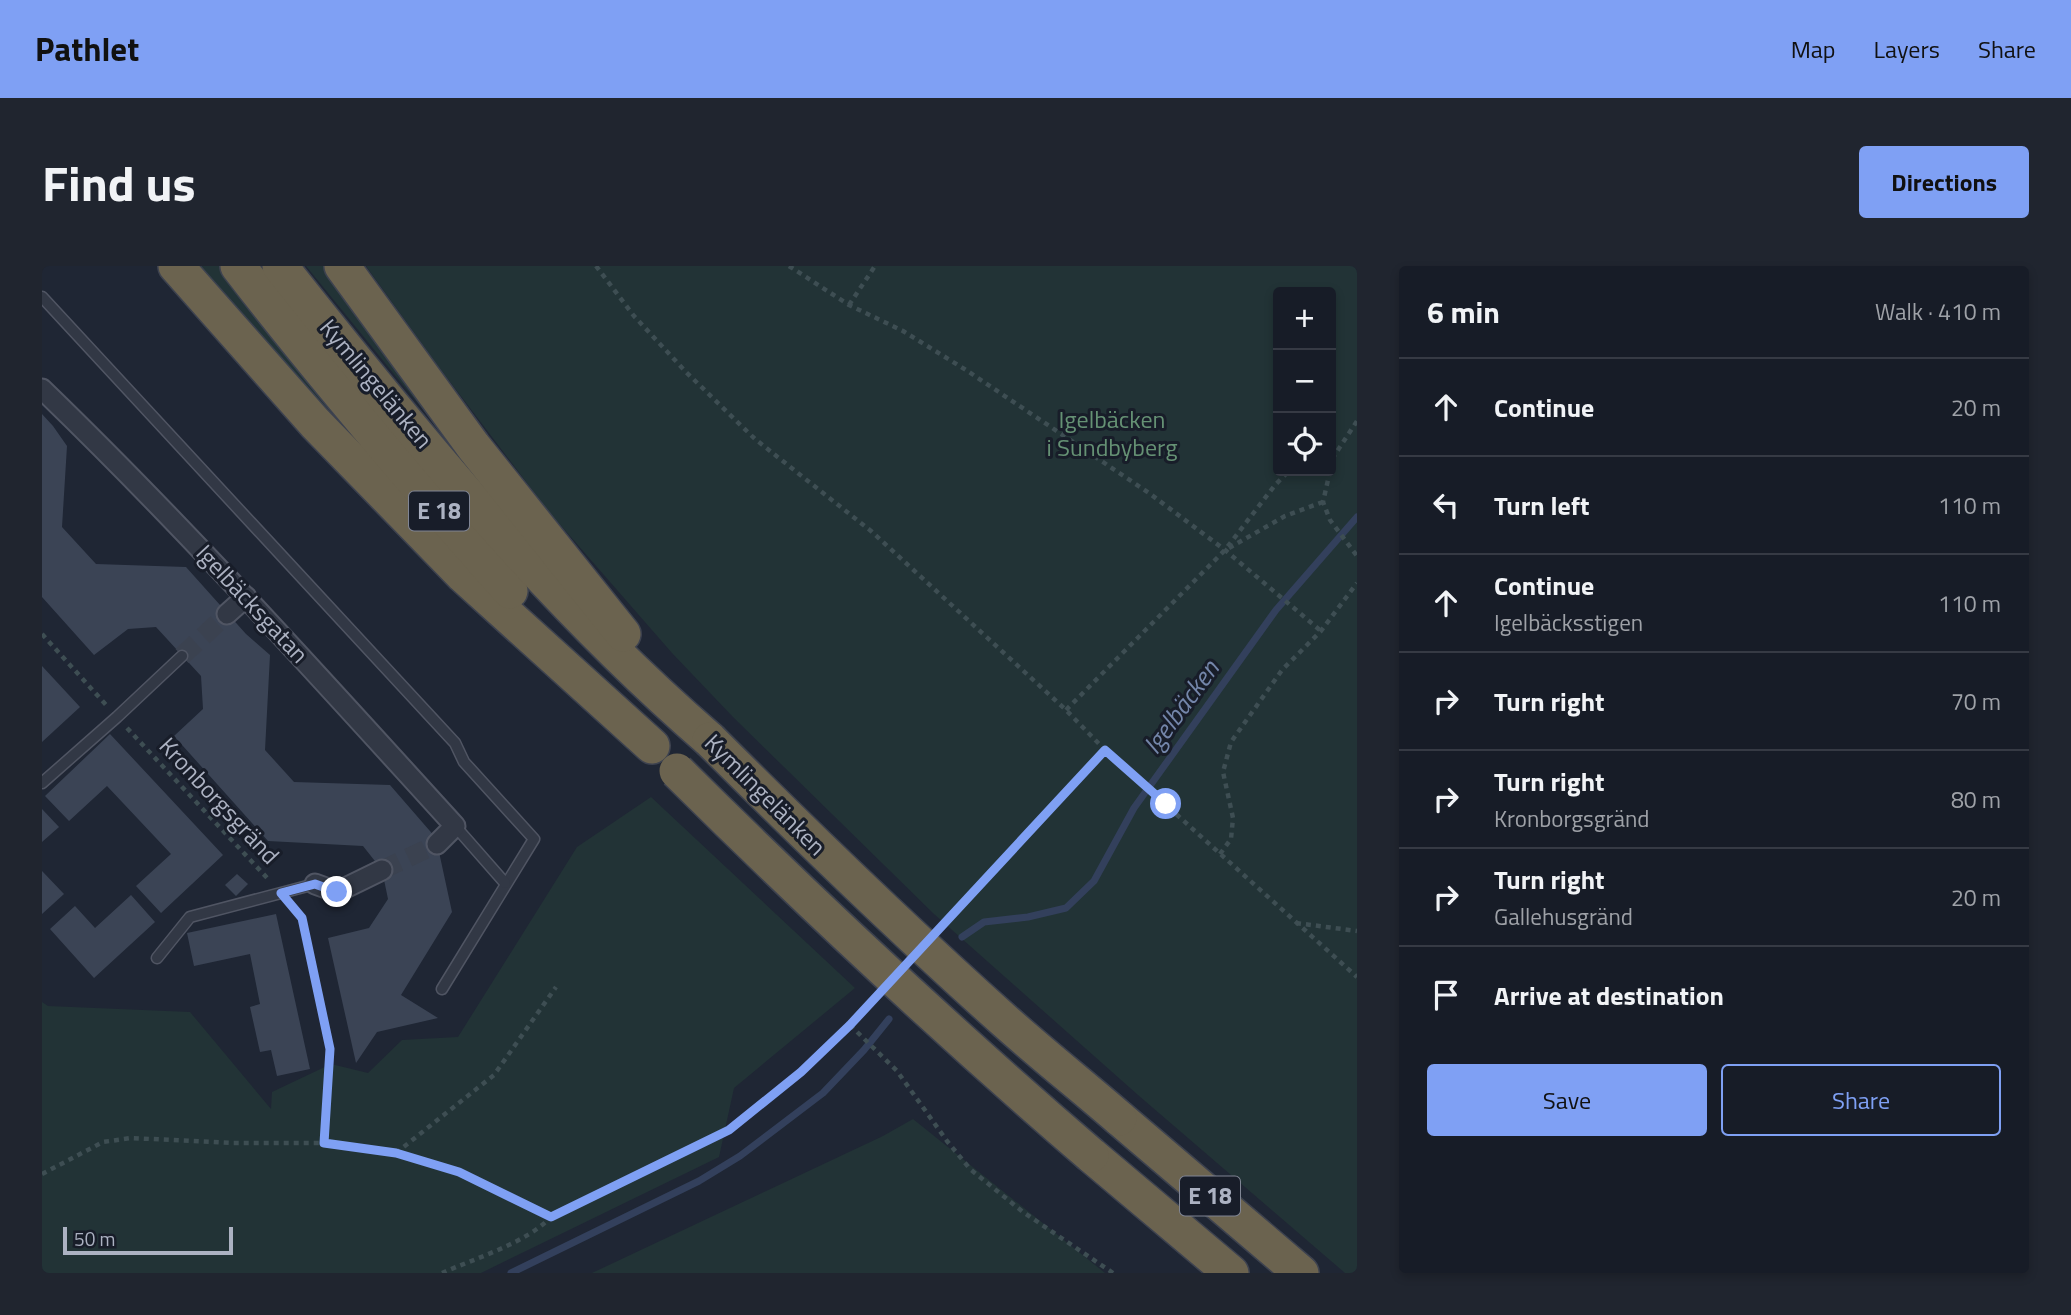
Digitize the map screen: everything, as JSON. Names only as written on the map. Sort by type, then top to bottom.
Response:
[{"type":"highway","points":[[176,266],[315,423],[463,575],[652,746]]},
{"type":"highway","name":"Kymlingelänken","points":[[238,266],[311,361],[421,491],[677,772],[877,965],[979,1059],[1231,1273]]},
{"type":"highway","name":"Kymlingelänken","points":[[280,266],[444,467],[554,591],[623,661],[706,736],[815,845],[1008,1024],[1301,1273]]},
{"type":"highway","points":[[342,266],[473,446],[706,736]]},
{"type":"street","name":"Igelbäcksgatan","points":[[42,389],[129,473],[455,826]]},
{"type":"street","points":[[227,614],[246,597]]},
{"type":"street","points":[[437,844],[455,826]]},
{"type":"street","points":[[315,884],[337,892],[382,870]]},
{"type":"lane","points":[[42,297],[455,743],[464,762],[534,839],[442,989]]},
{"type":"lane","points":[[42,783],[182,656]]},
{"type":"lane","points":[[455,826],[505,883]]},
{"type":"lane","points":[[157,958],[190,917],[315,884]]},
{"type":"path","points":[[596,266],[634,316],[686,372],[755,439],[871,531],[1066,710],[1105,750],[1357,977]]},
{"type":"path","points":[[789,266],[849,305],[903,331],[966,370],[1149,493],[1265,583],[1321,631]]},
{"type":"path","points":[[849,305],[875,266]]},
{"type":"path","points":[[1336,450],[1357,421]]},
{"type":"path","points":[[1066,710],[1225,551],[1284,476]]},
{"type":"path","points":[[1330,476],[1323,502],[1330,520],[1355,554]]},
{"type":"path","points":[[1225,551],[1284,516],[1323,502]]},
{"type":"path","points":[[1220,854],[1231,839],[1233,818],[1223,772],[1231,742],[1282,670],[1321,631],[1357,583]]},
{"type":"path","name":"Kronborgsgränd","points":[[42,634],[302,918],[330,1049],[324,1143]]},
{"type":"path","points":[[935,933],[1105,750]]},
{"type":"path","points":[[1296,922],[1357,931]]},
{"type":"path","points":[[396,1153],[494,1075],[556,986]]},
{"type":"path","points":[[442,1273],[523,1236],[542,1226],[551,1217],[729,1130],[801,1072],[878,994]]},
{"type":"path","points":[[850,1025],[897,1071],[970,1169],[1023,1212],[1113,1273]]},
{"type":"path","points":[[42,1174],[103,1142],[131,1138],[233,1143],[324,1143],[396,1153],[459,1172],[551,1217]]},
{"type":"green space","points":[[191,266],[221,266],[364,443],[360,451]]},
{"type":"green space","points":[[306,266],[330,266],[482,482]]},
{"type":"green space","name":"Igelbäcken i Sundbyberg","points":[[366,266],[1357,266],[1357,1273],[1345,1273],[1138,1095],[934,914],[733,717],[672,653],[549,512]]},
{"type":"green space","points":[[651,797],[855,988],[734,1088],[719,1157],[481,1273],[42,1273],[42,1002],[48,1006],[190,1012],[271,1109],[272,1092],[331,1064],[368,1073],[402,1040],[458,1037],[577,847]]},
{"type":"green space","points":[[913,1119],[1105,1273],[592,1273],[883,1136]]},
{"type":"building","points":[[42,414],[67,446],[62,527],[96,564],[186,567],[246,634],[270,655],[265,750],[294,782],[390,785],[436,838],[452,912],[401,995],[438,1018],[377,1032],[356,1063],[328,938],[369,928],[388,899],[382,870],[363,846],[268,841],[174,736],[203,709],[201,676],[156,627],[128,629],[94,655],[42,597]]},
{"type":"building","points":[[42,666],[80,707],[42,742]]},
{"type":"building","points":[[110,734],[223,855],[161,913],[136,886],[171,854],[107,786],[69,821],[45,796]]},
{"type":"building","points":[[42,809],[59,827],[42,842]]},
{"type":"building","points":[[42,871],[64,894],[42,914]]},
{"type":"building","points":[[237,874],[248,884],[236,896],[225,885]]},
{"type":"building","points":[[131,895],[155,922],[94,978],[50,929],[75,906],[95,928]]},
{"type":"building","points":[[276,914],[310,1069],[277,1076],[271,1050],[260,1052],[250,1007],[260,1004],[250,954],[194,966],[187,933]]},
{"type":"waterway","name":"Igelbäcken","points":[[962,937],[984,922],[1028,917],[1066,908],[1094,881],[1134,808],[1276,610],[1357,517]]},
{"type":"waterway","name":"Igelbäcken","points":[[511,1273],[699,1181],[740,1156],[823,1093],[889,1019]]},
{"type":"tunnel","points":[[182,656],[227,614]]},
{"type":"tunnel","points":[[382,870],[437,844]]},
{"type":"route","points":[[337,892],[315,884],[281,893],[302,918],[330,1049],[324,1143],[396,1153],[459,1172],[551,1217],[729,1130],[801,1072],[850,1025],[1105,750],[1166,804]]}]
